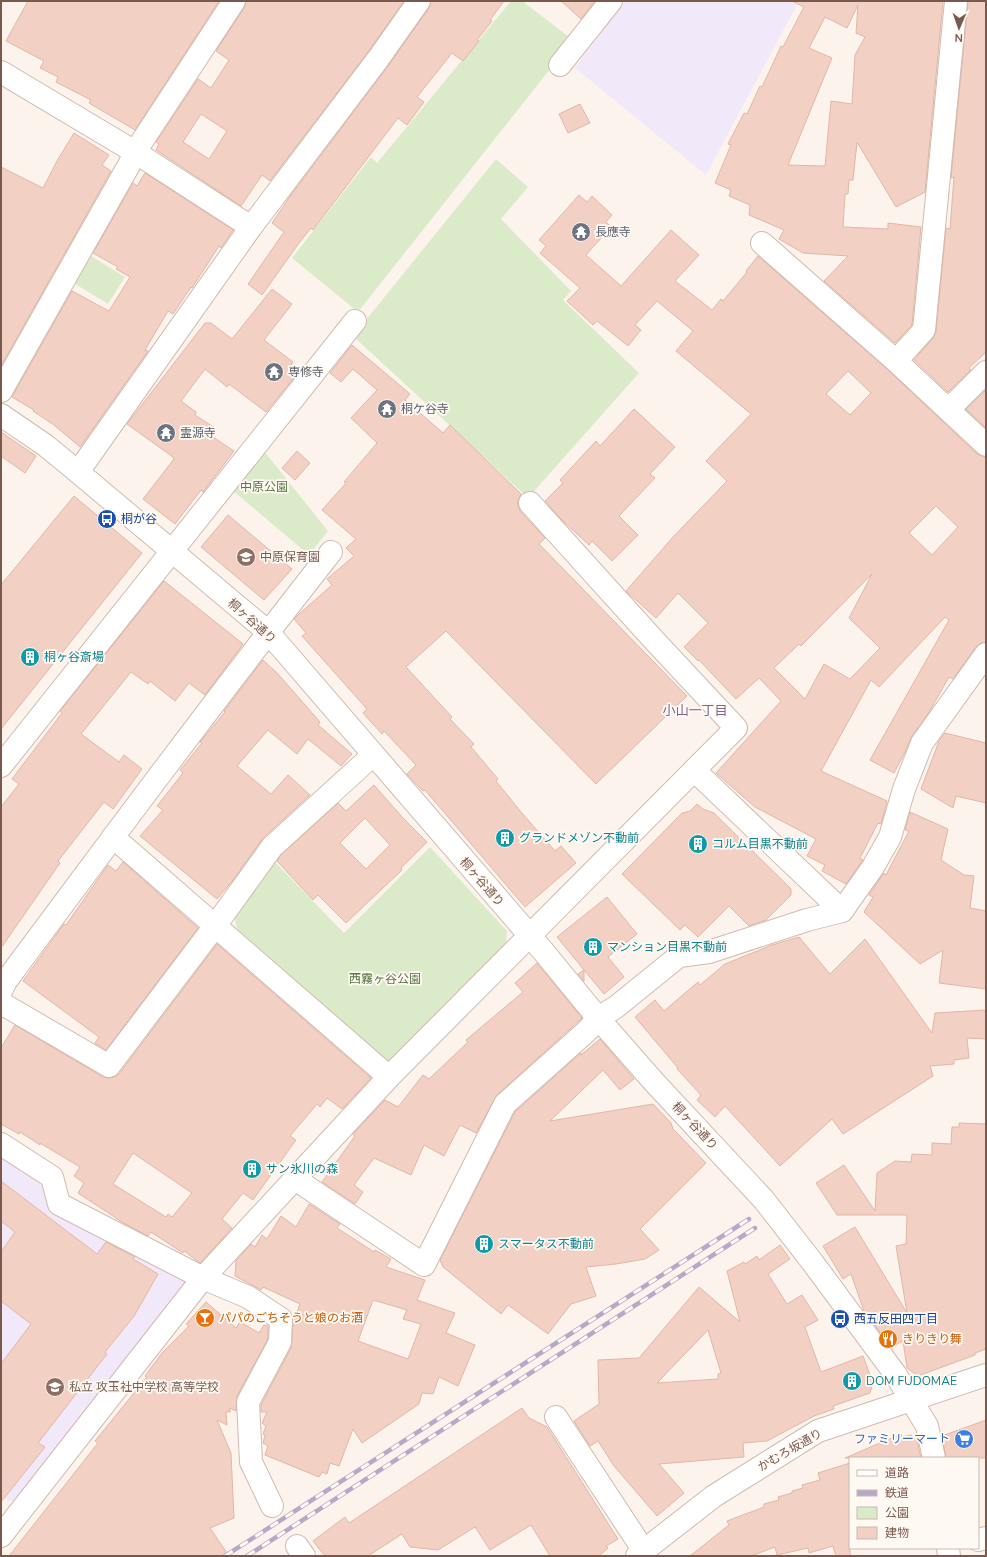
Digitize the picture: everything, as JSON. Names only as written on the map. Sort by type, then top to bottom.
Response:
[{"type":"street","points":[[1,391],[135,152],[234,1]]},
{"type":"street","points":[[78,472],[251,227],[378,59],[419,1]]},
{"type":"street","points":[[560,65],[611,1]]},
{"type":"street","points":[[896,361],[924,330],[956,1]]},
{"type":"street","points":[[1,72],[135,152],[251,227]]},
{"type":"street","points":[[762,243],[896,361],[986,445]]},
{"type":"street","points":[[1,766],[356,321]]},
{"type":"street","points":[[949,409],[986,372]]},
{"type":"street","name":"桐ヶ谷通り","points":[[1,415],[45,445],[268,632],[598,1018],[654,1082],[764,1200],[896,1375],[910,1401],[927,1426],[934,1457]]},
{"type":"street","points":[[5,1523],[203,1278],[389,1077],[736,728],[530,503]]},
{"type":"street","points":[[3,982],[268,632],[331,552]]},
{"type":"street","points":[[295,1179],[424,1265],[505,1104],[588,1030],[598,1018],[616,1007],[679,956],[709,952],[842,910],[873,867],[890,837],[904,789],[922,743],[986,654]]},
{"type":"street","points":[[1,1003],[109,1066],[215,926],[272,847],[373,755]]},
{"type":"street","points":[[694,770],[842,910]]},
{"type":"street","points":[[113,837],[389,1077]]},
{"type":"street","points":[[1,1144],[52,1177],[59,1204],[203,1278],[248,1297],[281,1318],[280,1342],[248,1402],[251,1462],[272,1506]]},
{"type":"street","name":"かむろ坂通り","points":[[641,1553],[714,1496],[818,1431],[986,1375]]},
{"type":"street","points":[[556,1417],[641,1553]]},
{"type":"shaded area","points":[[625,1],[799,1],[706,175],[575,68]]},
{"type":"shaded area","name":"私立 攻玉社中学校 高等学校","points":[[1,1154],[46,1183],[55,1210],[108,1243],[111,1239],[192,1279],[22,1500],[8,1501],[1,1495]]},
{"type":"green space","points":[[511,1],[522,1],[573,40],[358,312],[292,258],[371,157],[377,163]]},
{"type":"green space","points":[[496,159],[528,187],[501,219],[571,291],[563,300],[639,373],[528,498],[353,336]]},
{"type":"green space","points":[[88,254],[125,277],[108,304],[72,282]]},
{"type":"green space","name":"中原公園","points":[[264,451],[328,531],[309,555],[232,490]]},
{"type":"green space","name":"西霧ヶ谷公園","points":[[430,847],[507,931],[506,943],[393,1061],[382,1061],[237,929],[234,914],[272,859],[344,933]]},
{"type":"building","points":[[28,1],[219,1],[135,130],[89,103],[91,100],[56,82],[58,77],[40,68],[44,61],[6,41]]},
{"type":"building","points":[[246,1],[404,1],[368,52],[270,181],[262,175],[241,206],[156,150],[159,144],[156,142],[198,79],[211,88],[229,60],[216,51],[244,8]],"holes":[[[201,114],[227,131],[209,159],[183,142]]]},
{"type":"building","points":[[431,1],[504,1],[490,20],[492,21],[477,40],[479,41],[463,61],[452,53],[417,97],[424,102],[407,125],[398,118],[313,230],[311,228],[299,243],[262,295],[248,284],[284,232],[272,223],[291,195],[388,66],[429,8]]},
{"type":"building","points":[[561,1],[595,1],[581,19]]},
{"type":"building","points":[[792,1],[943,1],[925,192],[896,207],[857,142],[853,180],[849,180],[848,194],[845,194],[843,227],[888,229],[888,223],[921,227],[912,325],[895,343],[824,281],[848,256],[803,253],[779,239],[784,230],[749,215],[750,205],[729,196],[731,190],[715,183],[731,145],[728,144],[744,113],[747,114],[760,86],[762,87],[781,46],[783,47],[804,7]],"holes":[[[858,5],[856,33],[865,37],[855,55],[852,104],[831,101],[825,166],[788,165],[832,58],[809,48],[825,17],[847,28]]]},
{"type":"building","points":[[968,1],[986,1],[986,352],[969,368],[971,370],[948,392],[914,360],[933,338],[936,331],[946,228],[950,229],[954,177],[951,178]]},
{"type":"building","points":[[580,104],[590,123],[568,133],[559,114]]},
{"type":"building","points":[[74,133],[109,155],[102,165],[111,171],[1,366],[1,167],[43,188]]},
{"type":"building","points":[[145,173],[233,230],[221,248],[219,246],[173,314],[168,311],[145,350],[148,351],[80,447],[54,425],[33,411],[34,410],[12,397],[72,291],[109,311],[130,277],[116,269],[118,267],[93,253],[133,183],[137,186]]},
{"type":"building","points":[[579,195],[587,202],[592,196],[612,215],[606,222],[611,227],[586,255],[621,286],[671,230],[699,255],[675,281],[712,310],[721,299],[723,301],[758,256],[888,370],[977,454],[986,457],[986,642],[981,643],[976,647],[953,679],[949,677],[928,714],[912,736],[894,773],[870,760],[949,620],[945,617],[879,687],[871,680],[821,771],[887,801],[881,824],[878,823],[860,858],[863,860],[846,884],[822,871],[825,865],[807,856],[816,839],[755,807],[716,773],[781,701],[759,678],[736,699],[699,660],[698,661],[684,647],[708,623],[678,593],[656,618],[626,591],[673,537],[727,481],[706,461],[751,414],[676,351],[693,331],[657,301],[635,325],[641,330],[628,346],[597,321],[593,325],[567,301],[580,288],[540,253],[546,246],[539,240]],"holes":[[[848,371],[871,393],[850,415],[826,394]],[[936,506],[958,527],[932,555],[909,533]],[[872,574],[849,618],[880,648],[850,679],[824,664],[805,699],[774,668],[799,644],[801,646]]]},
{"type":"building","points":[[272,289],[292,304],[264,340],[293,362],[289,368],[297,374],[266,412],[229,384],[227,387],[205,369],[181,401],[196,412],[195,415],[215,428],[210,435],[234,451],[203,492],[201,490],[175,524],[143,499],[174,459],[127,424],[205,323],[211,323],[232,339]]},
{"type":"building","points":[[352,345],[410,394],[405,400],[443,433],[450,425],[521,494],[518,500],[520,511],[545,538],[539,544],[687,696],[596,784],[446,631],[406,667],[452,717],[450,719],[474,744],[471,747],[498,779],[496,781],[521,812],[555,851],[561,846],[576,863],[525,907],[425,790],[423,791],[407,774],[416,765],[384,731],[382,734],[363,713],[367,709],[302,636],[306,633],[294,619],[332,585],[327,579],[354,556],[346,548],[356,539],[322,510],[346,483],[344,482],[377,443],[351,418],[377,390],[353,369],[341,382],[330,373]]},
{"type":"building","points":[[986,390],[986,428],[966,409]]},
{"type":"building","points":[[634,409],[675,447],[650,474],[655,478],[619,516],[638,535],[612,561],[592,541],[589,545],[562,520],[545,501],[563,483],[560,480],[596,441],[600,446]]},
{"type":"building","points":[[1,432],[36,456],[25,473],[1,456]]},
{"type":"building","points":[[297,451],[310,463],[295,480],[282,468]]},
{"type":"building","name":"桐ヶ谷斎場","points":[[74,496],[142,553],[1,729],[1,585]]},
{"type":"building","points":[[228,515],[292,569],[264,600],[201,547]]},
{"type":"building","points":[[164,581],[243,644],[205,695],[189,683],[175,701],[150,681],[148,684],[131,672],[81,734],[119,762],[124,755],[142,769],[113,809],[104,802],[58,861],[60,863],[1,948],[1,807],[19,784],[12,779],[62,713],[60,711]]},
{"type":"building","points":[[263,660],[278,674],[320,722],[318,725],[352,754],[341,766],[308,739],[297,754],[268,730],[237,766],[271,794],[288,775],[310,795],[263,838],[233,880],[217,899],[140,836],[163,810],[157,806],[183,773],[180,770],[202,743],[200,742],[225,712],[224,711]]},
{"type":"building","points":[[945,733],[986,743],[986,803],[956,796],[953,808],[921,789],[939,741]]},
{"type":"building","points":[[374,785],[403,818],[427,842],[401,868],[402,870],[346,923],[318,895],[313,900],[277,861],[281,855],[338,803],[346,811]],"holes":[[[365,818],[390,845],[366,869],[340,843]]]},
{"type":"building","name":"コルム目黒不動前","points":[[697,804],[703,809],[714,813],[791,889],[791,895],[766,920],[749,926],[729,906],[698,937],[685,925],[680,930],[622,874],[682,813],[690,811]]},
{"type":"building","points":[[910,812],[948,829],[941,860],[964,875],[974,876],[970,908],[986,911],[986,989],[939,983],[943,950],[920,964],[864,912],[873,897],[869,895],[884,873],[886,875],[909,831],[905,830]]},
{"type":"building","points":[[123,862],[198,928],[106,1050],[95,1043],[99,1037],[23,981],[64,924],[66,925],[108,865],[116,871]]},
{"type":"building","name":"マンション目黒不動前","points":[[607,897],[637,934],[608,957],[624,977],[604,994],[557,937]]},
{"type":"building","points":[[799,937],[830,974],[865,939],[932,1033],[935,1013],[986,1010],[986,1039],[967,1038],[969,1058],[954,1060],[954,1064],[930,1066],[933,1076],[843,1134],[832,1119],[780,1166],[725,1106],[715,1117],[697,1100],[701,1095],[677,1069],[678,1068],[635,1017],[655,1000],[664,1011],[698,982],[700,985],[725,964],[772,945]]},
{"type":"building","points":[[217,944],[371,1078],[342,1109],[327,1098],[320,1107],[317,1104],[290,1136],[296,1140],[253,1200],[243,1193],[222,1219],[232,1228],[200,1263],[184,1251],[183,1253],[151,1232],[148,1236],[122,1222],[78,1193],[84,1183],[74,1176],[80,1167],[20,1132],[19,1134],[1,1124],[1,1048],[15,1025],[103,1077],[115,1077],[119,1074]],"holes":[[[133,1153],[192,1193],[172,1217],[168,1214],[166,1217],[113,1184]]]},
{"type":"building","points":[[537,963],[582,1018],[497,1095],[476,1133],[460,1125],[444,1156],[424,1145],[411,1175],[374,1158],[354,1185],[363,1192],[355,1204],[322,1182],[355,1136],[353,1134],[385,1100],[398,1107],[423,1075],[429,1079],[468,1042],[466,1040],[523,992],[515,983]]},
{"type":"building","points":[[584,970],[584,981],[578,974]]},
{"type":"building","points":[[600,1039],[634,1079],[620,1090],[603,1070],[550,1121],[653,1104],[671,1123],[673,1129],[706,1163],[640,1229],[659,1250],[645,1259],[586,1267],[596,1296],[571,1304],[548,1334],[508,1305],[501,1314],[443,1267],[440,1260],[515,1112],[581,1053],[581,1055]]},
{"type":"building","points":[[959,1123],[986,1124],[986,1349],[975,1353],[975,1355],[918,1376],[907,1368],[903,1341],[891,1347],[864,1311],[851,1274],[843,1279],[823,1246],[855,1227],[907,1313],[896,1246],[906,1244],[907,1215],[837,1215],[816,1183],[844,1165],[875,1211],[877,1173],[895,1161],[911,1162],[912,1154],[932,1155],[932,1143],[951,1144],[952,1127],[959,1127]]},
{"type":"building","name":"私立 攻玉社中学校 高等学校","points":[[1,1181],[97,1254],[106,1242],[135,1257],[133,1259],[158,1274],[134,1316],[105,1352],[107,1354],[38,1443],[45,1447],[1,1502],[1,1364],[31,1324],[1,1301],[1,1252],[15,1232],[1,1221]]},
{"type":"building","points":[[309,1204],[340,1224],[337,1228],[374,1252],[375,1250],[391,1259],[386,1267],[425,1280],[417,1300],[455,1313],[446,1333],[475,1345],[458,1386],[439,1377],[433,1394],[422,1393],[419,1404],[362,1443],[353,1429],[339,1466],[330,1463],[327,1474],[322,1472],[319,1477],[265,1455],[268,1446],[263,1443],[265,1435],[263,1434],[266,1426],[262,1423],[267,1412],[261,1412],[261,1405],[291,1348],[293,1324],[300,1304],[263,1287],[261,1290],[235,1276],[236,1261],[251,1244],[255,1247],[262,1235],[267,1239],[281,1216],[296,1227]],"holes":[[[373,1300],[407,1310],[403,1319],[421,1324],[408,1359],[358,1341]]]},
{"type":"building","points":[[780,1245],[790,1259],[768,1274],[787,1304],[802,1295],[818,1320],[805,1327],[821,1372],[863,1356],[873,1383],[870,1393],[833,1406],[834,1409],[814,1416],[767,1441],[743,1443],[744,1457],[659,1464],[684,1493],[657,1516],[614,1466],[598,1441],[590,1446],[574,1421],[599,1404],[598,1360],[639,1358],[699,1287],[740,1322],[727,1271],[744,1262],[745,1264],[757,1256],[759,1260]],"holes":[[[708,1330],[721,1373],[718,1374],[718,1379],[657,1383]]]},
{"type":"building","points":[[206,1302],[236,1328],[240,1322],[259,1333],[264,1325],[268,1326],[268,1339],[237,1396],[236,1411],[230,1408],[230,1412],[226,1412],[227,1425],[217,1420],[231,1453],[234,1518],[210,1528],[229,1556],[9,1556],[98,1443],[95,1441],[147,1377],[145,1376],[162,1353],[189,1326],[186,1324]]},
{"type":"building","points":[[522,1408],[529,1418],[547,1427],[618,1539],[606,1546],[608,1548],[599,1556],[550,1556],[531,1525],[490,1550],[475,1527],[438,1550],[410,1547],[402,1534],[368,1556],[325,1556],[313,1541],[345,1517],[349,1523]]},
{"type":"building","points":[[986,1420],[986,1458],[946,1457],[942,1436]]},
{"type":"building","points":[[901,1434],[902,1437],[911,1435],[917,1440],[921,1457],[849,1457],[845,1458]]},
{"type":"building","points":[[849,1463],[850,1556],[836,1556],[833,1546],[809,1553],[808,1548],[777,1555],[775,1547],[751,1556],[690,1556],[729,1525],[727,1521],[764,1507],[764,1504],[779,1500],[778,1497],[803,1488],[802,1485],[820,1480],[818,1473]]},
{"type":"railway","points":[[225,1556],[749,1219]]},
{"type":"railway","points":[[247,1556],[755,1228]]},
{"type":"place","name":"長應寺","points":[[581,232]]},
{"type":"place","name":"専修寺","points":[[274,372]]},
{"type":"place","name":"桐ケ谷寺","points":[[387,409]]},
{"type":"place","name":"霊源寺","points":[[166,433]]},
{"type":"place","name":"桐が谷","points":[[107,519]]},
{"type":"place","name":"中原保育園","points":[[246,557]]},
{"type":"place","name":"桐ヶ谷斎場","points":[[30,657]]},
{"type":"place","name":"グランドメゾン不動前","points":[[505,838]]},
{"type":"place","name":"コルム目黒不動前","points":[[698,844]]},
{"type":"place","name":"マンション目黒不動前","points":[[593,947]]},
{"type":"place","name":"サン氷川の森","points":[[252,1169]]},
{"type":"place","name":"スマータス不動前","points":[[484,1244]]},
{"type":"place","name":"パパのごちそうと娘のお酒","points":[[205,1318]]},
{"type":"place","name":"西五反田四丁目","points":[[840,1319]]},
{"type":"place","name":"きりきり舞","points":[[888,1339]]},
{"type":"place","name":"DOM FUDOMAE","points":[[852,1381]]},
{"type":"place","name":"私立 攻玉社中学校 高等学校","points":[[55,1387]]},
{"type":"place","name":"ファミリーマート","points":[[964,1439]]},
{"type":"district","name":"小山一丁目","points":[[695,711]]}]
